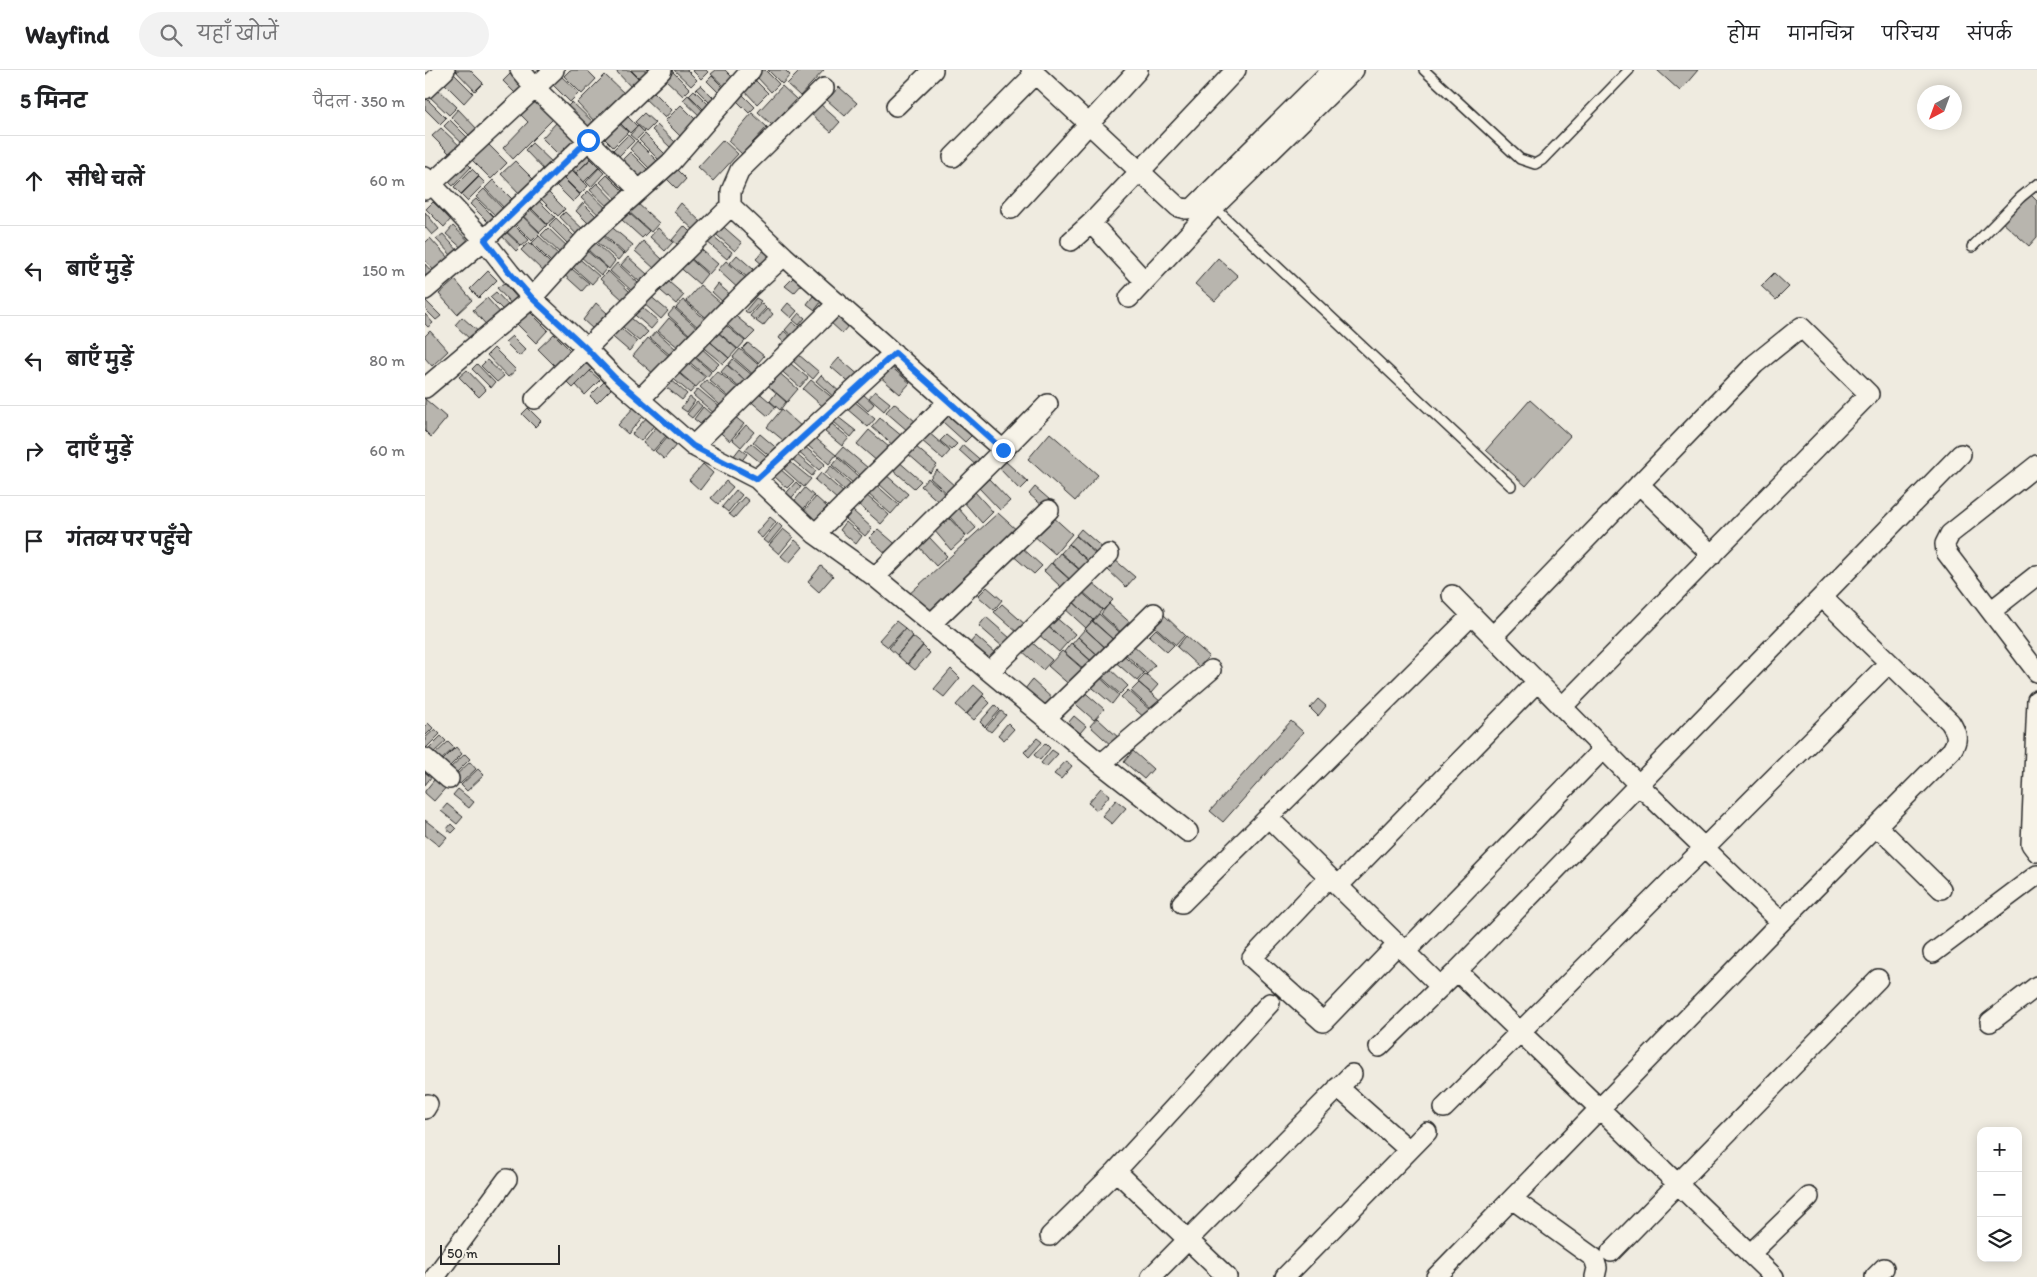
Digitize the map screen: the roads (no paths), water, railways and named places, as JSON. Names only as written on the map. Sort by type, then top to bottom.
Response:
[{"type":"street","points":[[425,89],[445,70]]},
{"type":"street","points":[[520,70],[535,88],[639,190]]},
{"type":"street","points":[[553,70],[427,184],[485,240],[532,298],[615,378],[693,446],[757,479],[815,534],[875,577],[1101,764],[1188,832]]},
{"type":"street","points":[[425,290],[485,240],[662,70]]},
{"type":"street","points":[[425,388],[532,298],[585,239],[671,162],[751,70]]},
{"type":"street","points":[[896,106],[933,70]]},
{"type":"street","points":[[1011,209],[1138,70]]},
{"type":"street","points":[[1071,242],[1236,70]]},
{"type":"street","points":[[953,157],[1033,72],[1178,207],[1193,208],[1332,70]]},
{"type":"street","points":[[1129,298],[1213,207],[1354,70]]},
{"type":"street","points":[[535,398],[731,206],[731,191],[740,170],[824,88]]},
{"type":"street","points":[[731,206],[1003,450]]},
{"type":"street","points":[[1091,223],[1138,274]]},
{"type":"street","points":[[640,399],[749,288],[785,256]]},
{"type":"street","points":[[693,446],[838,303]]},
{"type":"street","points":[[1493,636],[1755,364],[1801,327],[1869,394],[1562,707]]},
{"type":"street","points":[[757,479],[895,353]]},
{"type":"street","points":[[815,534],[948,402]]},
{"type":"street","points":[[875,577],[1048,404]]},
{"type":"street","points":[[1379,1047],[1457,971],[1961,454]]},
{"type":"street","points":[[2037,466],[1949,534],[1945,544],[1946,552],[2037,672]]},
{"type":"street","points":[[1639,484],[1711,555]]},
{"type":"street","points":[[932,623],[1049,510]]},
{"type":"street","points":[[990,671],[1109,554]]},
{"type":"street","points":[[1991,611],[2037,575]]},
{"type":"street","points":[[1452,595],[1639,785],[1781,922]]},
{"type":"street","points":[[1436,1277],[1781,922],[1952,750],[1957,742],[1957,732],[1950,722],[1822,597]]},
{"type":"street","points":[[1046,718],[1154,613]]},
{"type":"street","points":[[1183,903],[1472,615]]},
{"type":"street","points":[[1444,1108],[1889,663]]},
{"type":"street","points":[[1101,764],[1211,670]]},
{"type":"street","points":[[1537,682],[1333,882],[1252,958],[1323,1022],[1603,749]]},
{"type":"street","points":[[2037,700],[2031,844],[2037,852]]},
{"type":"street","points":[[425,758],[449,779]]},
{"type":"street","points":[[1268,817],[1441,987]]},
{"type":"street","points":[[1877,826],[1941,889]]},
{"type":"street","points":[[1933,953],[2037,875]]},
{"type":"street","points":[[1457,971],[1774,1277]]},
{"type":"street","points":[[1611,1252],[1878,979]]},
{"type":"street","points":[[1991,1022],[2037,986]]},
{"type":"street","points":[[1050,1236],[1117,1172],[1270,1003]]},
{"type":"street","points":[[1151,1277],[1345,1080],[1409,1150]]},
{"type":"street","points":[[1285,1277],[1427,1132]]},
{"type":"street","points":[[1117,1172],[1227,1277]]},
{"type":"street","points":[[435,1277],[507,1179]]},
{"type":"street","points":[[1750,1254],[1809,1197]]},
{"type":"street","points":[[1513,1199],[1594,1258],[1597,1268],[1595,1277]]},
{"type":"lane","points":[[1424,70],[1520,159],[1535,164],[1542,160],[1629,70]]},
{"type":"lane","points":[[1972,247],[2014,204],[2037,184]]},
{"type":"lane","points":[[1213,207],[1511,486]]}]
